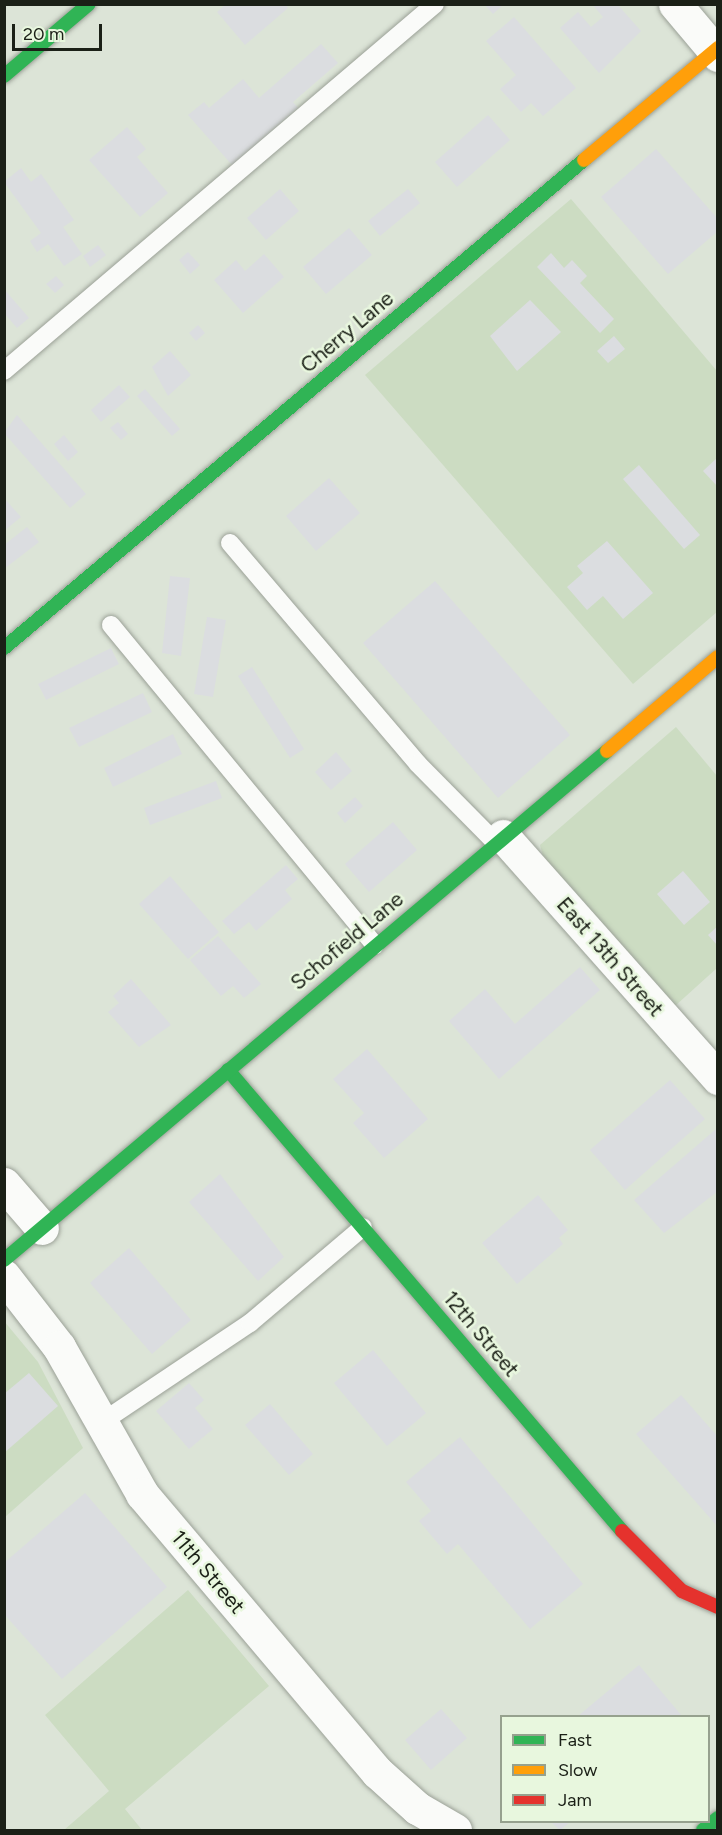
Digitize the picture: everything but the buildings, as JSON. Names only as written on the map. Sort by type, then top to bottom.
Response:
[{"type":"street","points":[[4,76],[89,4]]},
{"type":"street","points":[[675,4],[716,51]]},
{"type":"street","name":"Cherry Lane","points":[[4,648],[716,51]]},
{"type":"street","name":"Schofield Lane","points":[[4,1260],[717,657]]},
{"type":"street","name":"East 13th Street","points":[[499,840],[717,1078]]},
{"type":"street","name":"12th Street","points":[[228,1070],[643,1556],[682,1592],[717,1607]]},
{"type":"street","points":[[4,1184],[42,1228]]},
{"type":"street","name":"11th Street","points":[[4,1276],[54,1338],[142,1494],[377,1772],[417,1808],[455,1830]]},
{"type":"street","points":[[703,1830],[717,1818]]},
{"type":"lane","points":[[4,371],[435,4]]},
{"type":"lane","points":[[230,543],[418,764],[499,840]]},
{"type":"lane","points":[[111,625],[375,945]]},
{"type":"lane","points":[[102,1422],[250,1323],[363,1227]]},
{"type":"green space","points":[[571,199],[717,371],[717,612],[633,684],[365,375]]},
{"type":"green space","points":[[676,727],[717,776],[717,968],[675,1006],[543,856],[540,845]]},
{"type":"green space","points":[[4,1321],[38,1362],[83,1448],[5,1517]]},
{"type":"green space","points":[[188,1590],[269,1686],[125,1809],[142,1830],[64,1830],[109,1791],[45,1715]]},
{"type":"traffic: fast","points":[[4,76],[89,4]]},
{"type":"traffic: fast","points":[[4,648],[584,160]]},
{"type":"traffic: fast","points":[[4,1260],[607,751]]},
{"type":"traffic: fast","points":[[228,1070],[622,1531]]},
{"type":"traffic: fast","points":[[703,1830],[718,1818]]},
{"type":"traffic: slow","points":[[584,160],[718,48]]},
{"type":"traffic: slow","points":[[607,751],[718,657]]},
{"type":"traffic: jam","points":[[622,1531],[682,1591],[718,1607]]}]
